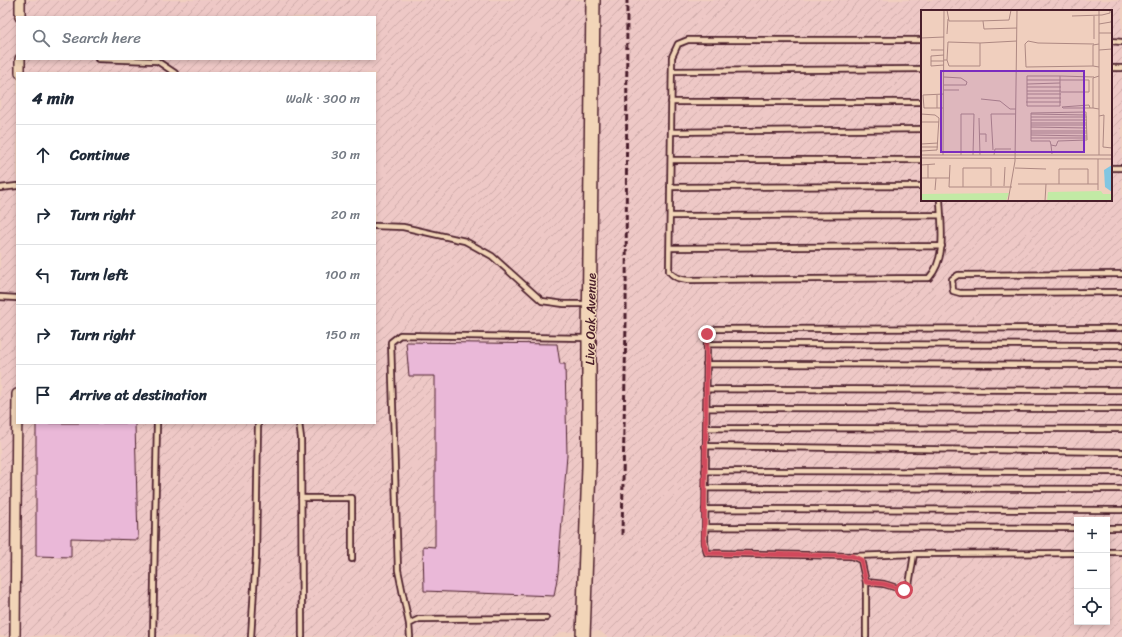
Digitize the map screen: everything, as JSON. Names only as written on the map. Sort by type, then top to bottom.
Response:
[{"type":"street","points":[[20,0],[20,16]]},
{"type":"street","name":"Live Oak Avenue","points":[[583,637],[589,466],[593,0]]},
{"type":"street","points":[[20,60],[20,72]]},
{"type":"street","points":[[15,637],[17,424]]},
{"type":"lane","points":[[921,40],[688,40],[678,44],[672,57],[669,270],[672,276],[679,279],[930,278],[937,270],[942,246],[940,201]]},
{"type":"lane","points":[[1112,41],[1122,42]]},
{"type":"lane","points":[[128,60],[157,61],[174,72]]},
{"type":"lane","points":[[672,71],[921,69]]},
{"type":"lane","points":[[671,102],[921,102]]},
{"type":"lane","points":[[671,132],[921,129]]},
{"type":"lane","points":[[671,160],[921,160]]},
{"type":"lane","points":[[0,188],[16,186]]},
{"type":"lane","points":[[670,187],[921,186]]},
{"type":"lane","points":[[670,216],[941,215]]},
{"type":"lane","points":[[376,226],[403,227],[465,241],[492,256],[542,301],[564,304],[590,304]]},
{"type":"lane","points":[[670,248],[942,246]]},
{"type":"lane","points":[[1122,274],[958,275],[952,280],[953,291],[960,293],[1122,292]]},
{"type":"lane","points":[[0,297],[16,298]]},
{"type":"lane","points":[[1074,553],[852,556],[707,553],[705,527],[705,471],[707,334],[716,329],[1122,328]]},
{"type":"lane","points":[[410,637],[409,624],[398,570],[391,342],[400,335],[589,338]]},
{"type":"lane","points":[[707,344],[1122,345]]},
{"type":"lane","points":[[706,364],[1122,365]]},
{"type":"lane","points":[[706,388],[1122,390]]},
{"type":"lane","points":[[706,408],[1122,409]]},
{"type":"lane","points":[[153,637],[157,424]]},
{"type":"lane","points":[[251,637],[256,556],[258,424]]},
{"type":"lane","points":[[299,424],[302,637]]},
{"type":"lane","points":[[706,428],[1122,429]]},
{"type":"lane","points":[[706,446],[1122,452]]},
{"type":"lane","points":[[705,471],[1122,472]]},
{"type":"lane","points":[[705,488],[1122,489]]},
{"type":"lane","points":[[301,498],[352,498],[352,559]]},
{"type":"lane","points":[[705,509],[1122,510]]},
{"type":"lane","points":[[705,527],[1074,528]]},
{"type":"lane","points":[[1110,528],[1122,528]]},
{"type":"lane","points":[[1110,552],[1122,552]]},
{"type":"lane","points":[[866,582],[884,584],[904,590],[909,586],[914,554]]},
{"type":"lane","points":[[852,556],[861,560],[866,582],[866,637]]},
{"type":"lane","points":[[409,624],[419,619],[546,618]]},
{"type":"shaded area","points":[[0,0],[1122,0],[1122,637],[607,637],[600,631],[562,632],[554,637],[0,636]]},
{"type":"building","points":[[406,342],[557,344],[560,364],[565,364],[567,455],[558,573],[554,596],[424,591],[423,546],[435,547],[435,376],[409,376]]},
{"type":"building","points":[[36,424],[135,424],[138,540],[71,538],[71,557],[36,556]]},
{"type":"railway","points":[[622,535],[626,321],[627,0]]},
{"type":"route","points":[[707,334],[704,543],[707,553],[823,554],[852,556],[861,560],[865,572],[866,582],[875,582],[904,590]]}]
